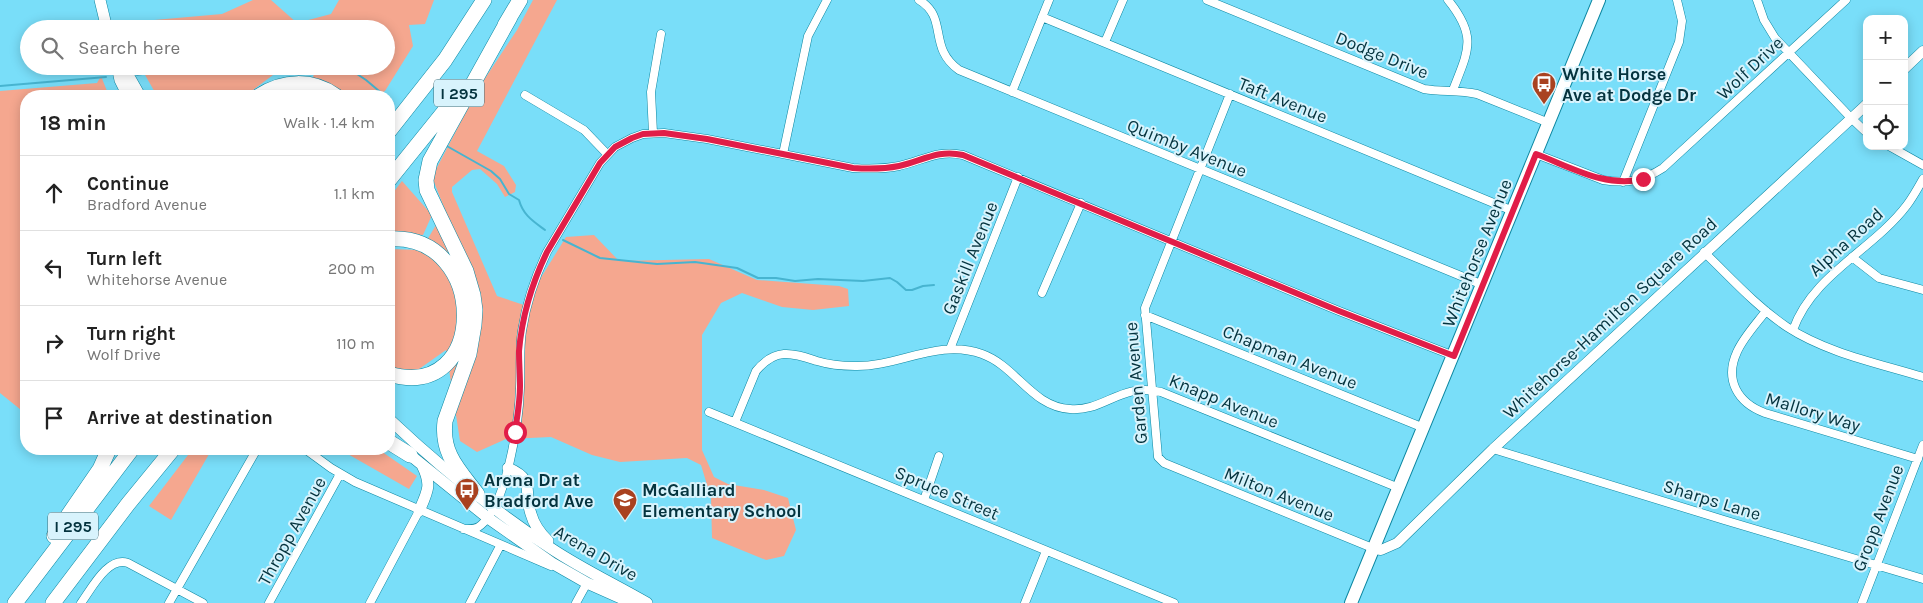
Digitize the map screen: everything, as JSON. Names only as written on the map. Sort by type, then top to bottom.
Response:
[{"type":"highway","name":"I 295","points":[[395,123],[445,60],[484,0]]},
{"type":"highway","name":"I 295","points":[[395,172],[470,78],[520,0]]},
{"type":"highway","points":[[477,494],[451,460],[446,446],[444,431],[445,421],[472,339],[473,295],[466,271],[430,198],[426,180],[430,161],[510,17]]},
{"type":"highway","points":[[271,90],[276,87],[298,83],[318,86],[325,90]]},
{"type":"highway","points":[[395,239],[408,239],[419,243],[434,250],[446,260],[460,291],[464,320],[460,343],[445,366],[430,375],[420,378],[402,378],[395,376]]},
{"type":"highway","points":[[395,446],[416,459]]},
{"type":"highway","points":[[19,597],[43,554],[107,455]]},
{"type":"highway","name":"I 295","points":[[19,597],[127,455]]},
{"type":"highway","name":"I 295","points":[[53,603],[167,455]]},
{"type":"main road","points":[[100,0],[105,20]]},
{"type":"main road","name":"Whitehorse Avenue","points":[[1351,603],[1375,549],[1599,0]]},
{"type":"main road","points":[[119,75],[125,90]]},
{"type":"main road","points":[[128,75],[137,90]]},
{"type":"main road","name":"Arena Drive","points":[[395,424],[418,446],[495,507],[564,556],[647,603]]},
{"type":"main road","name":"Arena Drive","points":[[395,441],[488,518],[552,563],[587,583],[632,603]]},
{"type":"main road","points":[[416,459],[428,476],[429,486],[419,510]]},
{"type":"main road","points":[[508,468],[519,473],[527,483],[528,504],[535,524],[547,541],[564,556]]},
{"type":"street","points":[[784,154],[808,36],[827,0]]},
{"type":"street","name":"Quimby Avenue","points":[[919,0],[933,13],[942,52],[952,65],[959,70],[1483,285]]},
{"type":"street","points":[[1012,92],[1049,0]]},
{"type":"street","points":[[1105,42],[1124,0]]},
{"type":"street","name":"Dodge Drive","points":[[1207,0],[1424,89],[1435,91],[1453,90],[1476,94],[1549,123]]},
{"type":"street","points":[[1448,0],[1463,20],[1468,40],[1465,61],[1453,90]]},
{"type":"street","points":[[1623,182],[1679,42],[1682,21],[1677,0]]},
{"type":"street","points":[[1757,0],[1768,27],[1789,52],[1863,128]]},
{"type":"street","name":"Wolf Drive","points":[[1536,154],[1603,180],[1623,182],[1643,179],[1663,168],[1846,0]]},
{"type":"street","name":"Taft Avenue","points":[[1042,17],[1513,211]]},
{"type":"street","points":[[653,133],[651,92],[661,34]]},
{"type":"street","points":[[1908,65],[1923,51]]},
{"type":"street","name":"Garden Avenue","points":[[1172,466],[1164,463],[1158,457],[1145,308],[1230,94]]},
{"type":"street","points":[[525,95],[584,130],[607,154]]},
{"type":"street","name":"Whitehorse-Hamilton Square Road","points":[[1375,549],[1381,550],[1397,543],[1493,449],[1704,252],[1866,105]]},
{"type":"street","points":[[463,530],[472,530],[480,526],[488,518],[495,507],[508,468],[518,410],[519,354],[522,330],[533,284],[547,252],[607,154],[615,147],[632,138],[653,133],[707,139],[867,169],[898,166],[939,153],[950,152],[963,155],[1339,311],[1454,356]]},
{"type":"street","points":[[1896,150],[1923,165]]},
{"type":"street","name":"Gaskill Avenue","points":[[950,349],[1018,178]]},
{"type":"street","name":"Alpha Road","points":[[1793,330],[1808,300],[1816,290],[1906,206],[1923,179]]},
{"type":"street","points":[[1042,293],[1081,203]]},
{"type":"street","points":[[1704,252],[1766,311],[1793,330],[1826,347],[1923,377]]},
{"type":"street","points":[[1852,257],[1880,278],[1923,290]]},
{"type":"street","name":"Mallory Way","points":[[1766,311],[1738,350],[1733,361],[1733,381],[1740,398],[1746,404],[1765,413],[1918,459]]},
{"type":"street","name":"Chapman Avenue","points":[[1145,315],[1424,428]]},
{"type":"street","name":"Knapp Avenue","points":[[734,422],[756,371],[762,364],[777,355],[784,353],[799,354],[831,364],[858,366],[872,365],[950,349],[972,351],[1005,367],[1041,399],[1060,408],[1086,408],[1123,392],[1151,389],[1399,488]]},
{"type":"street","name":"Spruce Street","points":[[709,412],[1174,603]]},
{"type":"street","name":"Gropp Avenue","points":[[1862,603],[1923,445]]},
{"type":"street","name":"Sharps Lane","points":[[1493,449],[1724,520],[1923,578]]},
{"type":"street","points":[[169,603],[253,455]]},
{"type":"street","points":[[313,455],[340,474],[463,530],[576,577]]},
{"type":"street","points":[[924,500],[939,456]]},
{"type":"street","name":"Milton Avenue","points":[[1172,466],[1375,549]]},
{"type":"street","name":"Thropp Avenue","points":[[270,603],[340,474]]},
{"type":"street","points":[[370,603],[419,510]]},
{"type":"street","points":[[470,603],[500,546]]},
{"type":"street","points":[[1025,603],[1046,551]]},
{"type":"street","points":[[81,603],[109,566],[118,562],[128,563],[202,603]]},
{"type":"street","points":[[576,603],[587,583]]},
{"type":"shaded area","points":[[253,0],[271,0],[294,20],[154,20],[222,14]]},
{"type":"shaded area","points":[[339,0],[434,0],[425,24],[409,25],[413,46],[395,75],[395,20],[308,20],[331,14]]},
{"type":"shaded area","points":[[533,0],[557,0],[477,151],[504,166],[516,185],[515,192],[505,197],[497,184],[480,169],[472,170],[452,187],[452,192],[497,296],[524,305],[566,237],[594,235],[619,261],[709,259],[757,280],[839,286],[848,289],[849,306],[813,310],[782,307],[742,293],[721,303],[702,335],[702,450],[714,477],[728,484],[764,490],[788,498],[796,530],[784,556],[766,560],[712,538],[711,498],[701,465],[687,458],[620,462],[592,455],[551,437],[506,439],[477,452],[460,441],[446,350],[412,374],[395,369],[395,249],[421,250],[445,210],[432,177],[478,89],[517,30]]},
{"type":"shaded area","points":[[145,75],[273,75],[253,90],[154,90]]},
{"type":"shaded area","points":[[314,75],[395,75],[386,90],[307,90]]},
{"type":"shaded area","points":[[101,76],[107,90],[20,90],[20,409],[0,393],[0,91],[97,83]]},
{"type":"shaded area","points":[[402,181],[432,215],[423,235],[395,233],[395,190]]},
{"type":"shaded area","points":[[188,455],[209,455],[171,520],[149,506]]},
{"type":"shaded area","points":[[350,455],[387,455],[417,476],[409,489]]},
{"type":"waterway","points":[[358,75],[378,90]]},
{"type":"waterway","points":[[0,86],[106,77]]},
{"type":"waterway","points":[[445,145],[491,171],[500,179],[509,194],[519,200],[523,210],[529,217],[545,230]]},
{"type":"waterway","points":[[563,240],[600,258],[657,264],[695,262],[737,268],[758,278],[795,281],[818,279],[863,281],[890,278],[906,290],[934,285]]},
{"type":"place","name":"White Horse Ave at Dodge Dr","points":[[1544,105]]},
{"type":"place","name":"Arena Dr at Bradford Ave","points":[[467,511]]},
{"type":"place","name":"McGalliard Elementary School","points":[[625,521]]},
{"type":"route","points":[[515,432],[520,388],[519,354],[522,330],[533,284],[540,267],[600,163],[615,147],[643,134],[664,133],[707,139],[853,168],[867,169],[912,163],[939,153],[950,152],[963,155],[1339,311],[1454,356],[1536,154],[1603,180],[1632,182],[1643,179]]}]
